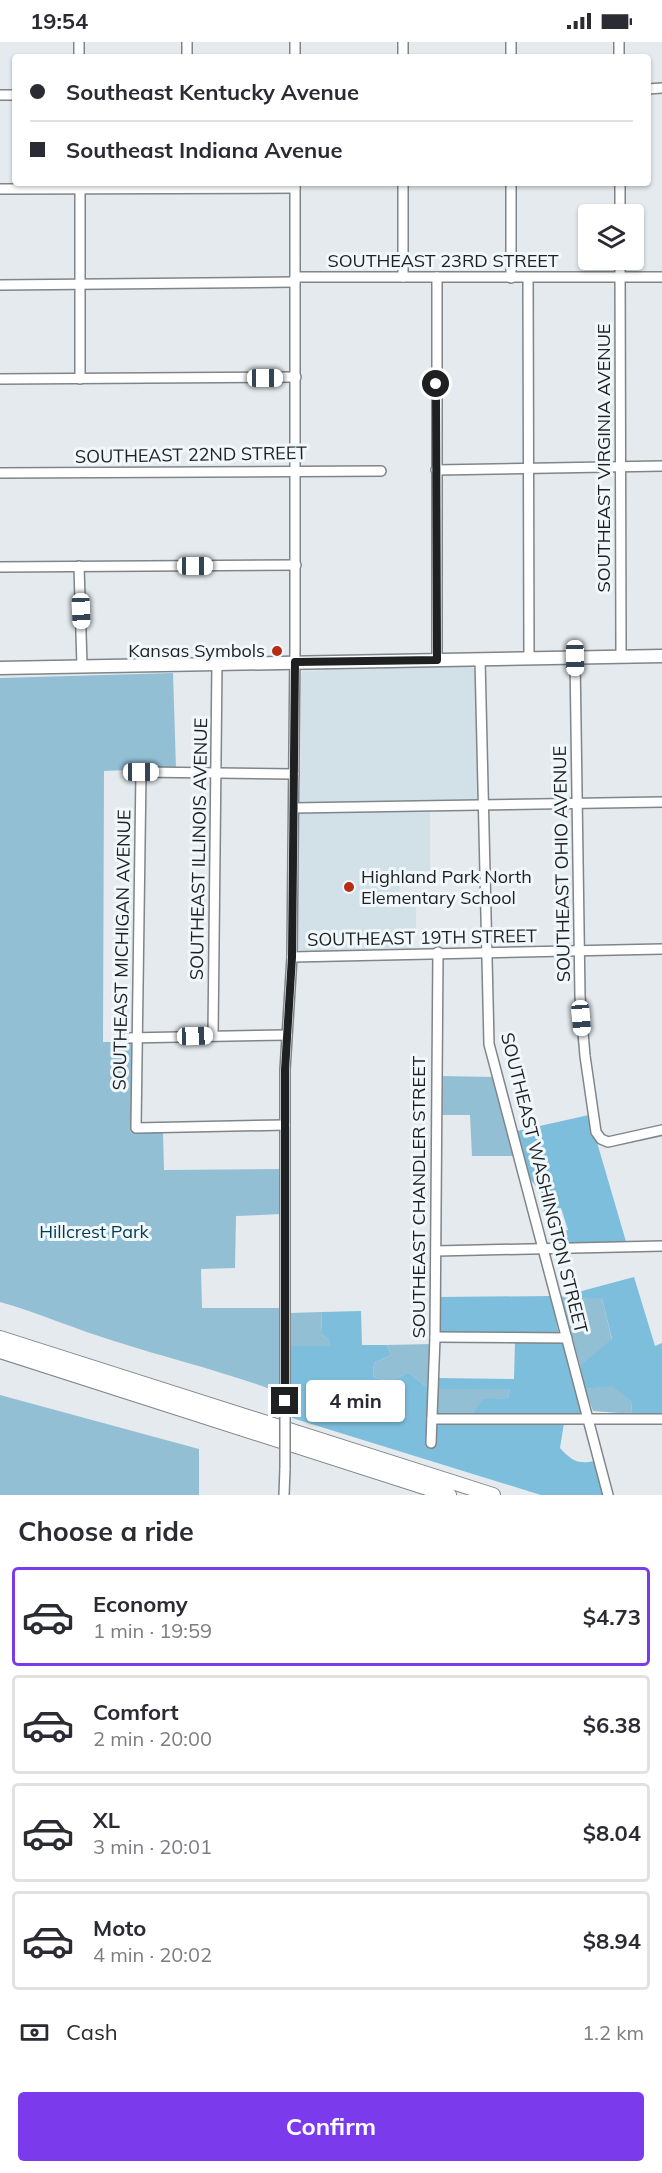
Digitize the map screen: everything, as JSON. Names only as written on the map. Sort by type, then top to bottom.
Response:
[{"type":"highway","points":[[0,1338],[493,1495]]},
{"type":"highway","points":[[0,1351],[449,1495]]},
{"type":"main road","points":[[0,668],[662,656]]},
{"type":"street","points":[[0,189],[80,186],[80,379]]},
{"type":"street","points":[[284,1495],[285,1125],[292,957],[294,808],[295,186]]},
{"type":"street","points":[[403,186],[403,277]]},
{"type":"street","points":[[510,278],[511,186]]},
{"type":"street","points":[[620,186],[620,204]]},
{"type":"street","name":"SOUTHEAST VIRGINIA AVENUE","points":[[620,270],[621,657]]},
{"type":"street","name":"SOUTHEAST 23RD STREET","points":[[0,285],[403,277],[662,277]]},
{"type":"street","points":[[437,277],[437,660]]},
{"type":"street","points":[[528,278],[528,658]]},
{"type":"street","points":[[0,379],[296,377]]},
{"type":"street","points":[[436,470],[662,466]]},
{"type":"street","name":"SOUTHEAST 22ND STREET","points":[[0,473],[381,471]]},
{"type":"street","points":[[0,567],[296,564]]},
{"type":"street","points":[[80,567],[82,666]]},
{"type":"street","name":"SOUTHEAST OHIO AVENUE","points":[[575,658],[580,996],[585,1056],[596,1132],[601,1139],[613,1141],[662,1130]]},
{"type":"street","name":"SOUTHEAST WASHINGTON STREET","points":[[480,659],[489,1044],[608,1495]]},
{"type":"street","name":"SOUTHEAST ILLINOIS AVENUE","points":[[213,1036],[217,663]]},
{"type":"street","name":"SOUTHEAST MICHIGAN AVENUE","points":[[217,773],[141,772],[136,1128],[285,1125]]},
{"type":"street","points":[[217,773],[294,774]]},
{"type":"street","points":[[294,808],[484,807],[662,802]]},
{"type":"street","name":"SOUTHEAST 19TH STREET","points":[[292,957],[438,952],[662,949]]},
{"type":"street","name":"SOUTHEAST CHANDLER STREET","points":[[431,1443],[435,1337],[438,952]]},
{"type":"street","points":[[127,1038],[287,1035]]},
{"type":"street","points":[[436,1251],[662,1246]]},
{"type":"street","points":[[435,1337],[567,1338]]},
{"type":"street","points":[[432,1419],[662,1419]]},
{"type":"shaded area","points":[[469,665],[476,671],[479,802],[300,803],[301,676],[303,671]]},
{"type":"shaded area","name":"Highland Park North Elementary School","points":[[303,810],[430,812],[430,871],[399,872],[400,902],[416,902],[416,932],[411,933],[411,949],[305,953],[298,949],[298,816]]},
{"type":"shaded area","points":[[589,1115],[627,1245],[551,1243],[552,1234],[568,1230],[561,1208],[544,1213],[542,1193],[530,1179],[517,1131]]},
{"type":"shaded area","points":[[634,1277],[655,1346],[662,1343],[662,1414],[631,1414],[632,1403],[613,1386],[585,1389],[580,1365],[612,1339],[602,1298],[585,1298],[573,1304],[567,1295]]},
{"type":"shaded area","points":[[551,1296],[559,1335],[440,1333],[438,1329],[438,1297]]},
{"type":"shaded area","points":[[361,1311],[362,1345],[387,1345],[391,1355],[374,1363],[373,1376],[391,1380],[408,1372],[428,1388],[428,1422],[564,1423],[560,1448],[575,1460],[594,1461],[604,1495],[541,1495],[292,1418],[289,1346],[331,1346],[328,1339],[321,1334],[322,1312]]},
{"type":"shaded area","points":[[515,1341],[564,1345],[582,1411],[580,1414],[472,1414],[483,1399],[508,1398],[510,1389],[437,1389],[437,1378],[514,1379]]},
{"type":"green space","name":"Hillcrest Park","points":[[173,673],[176,768],[104,771],[103,1042],[129,1042],[134,1047],[132,1132],[163,1132],[164,1170],[282,1169],[282,1214],[236,1216],[235,1268],[201,1269],[202,1308],[283,1308],[281,1393],[135,1348],[0,1302],[0,678]]},
{"type":"green space","points":[[441,1076],[493,1077],[514,1156],[472,1156],[470,1115],[440,1115]]},
{"type":"green space","points":[[567,1295],[573,1304],[585,1298],[602,1298],[612,1340],[580,1365],[561,1297]]},
{"type":"green space","points":[[322,1312],[321,1334],[332,1346],[289,1346],[289,1313]]},
{"type":"green space","points":[[432,1344],[428,1388],[408,1372],[391,1380],[373,1376],[374,1363],[391,1355],[387,1345]]},
{"type":"green space","points":[[613,1385],[632,1403],[631,1414],[593,1411],[585,1389]]},
{"type":"green space","points":[[437,1389],[510,1389],[508,1398],[483,1400],[472,1414],[440,1415],[435,1413]]},
{"type":"green space","points":[[0,1395],[199,1449],[199,1495],[0,1495]]},
{"type":"place","name":"Kansas Symbols","points":[[277,651]]},
{"type":"place","name":"Highland Park North Elementary School","points":[[349,887]]},
{"type":"route","points":[[285,1401],[285,1070],[292,957],[295,662],[437,660],[436,384]]}]
